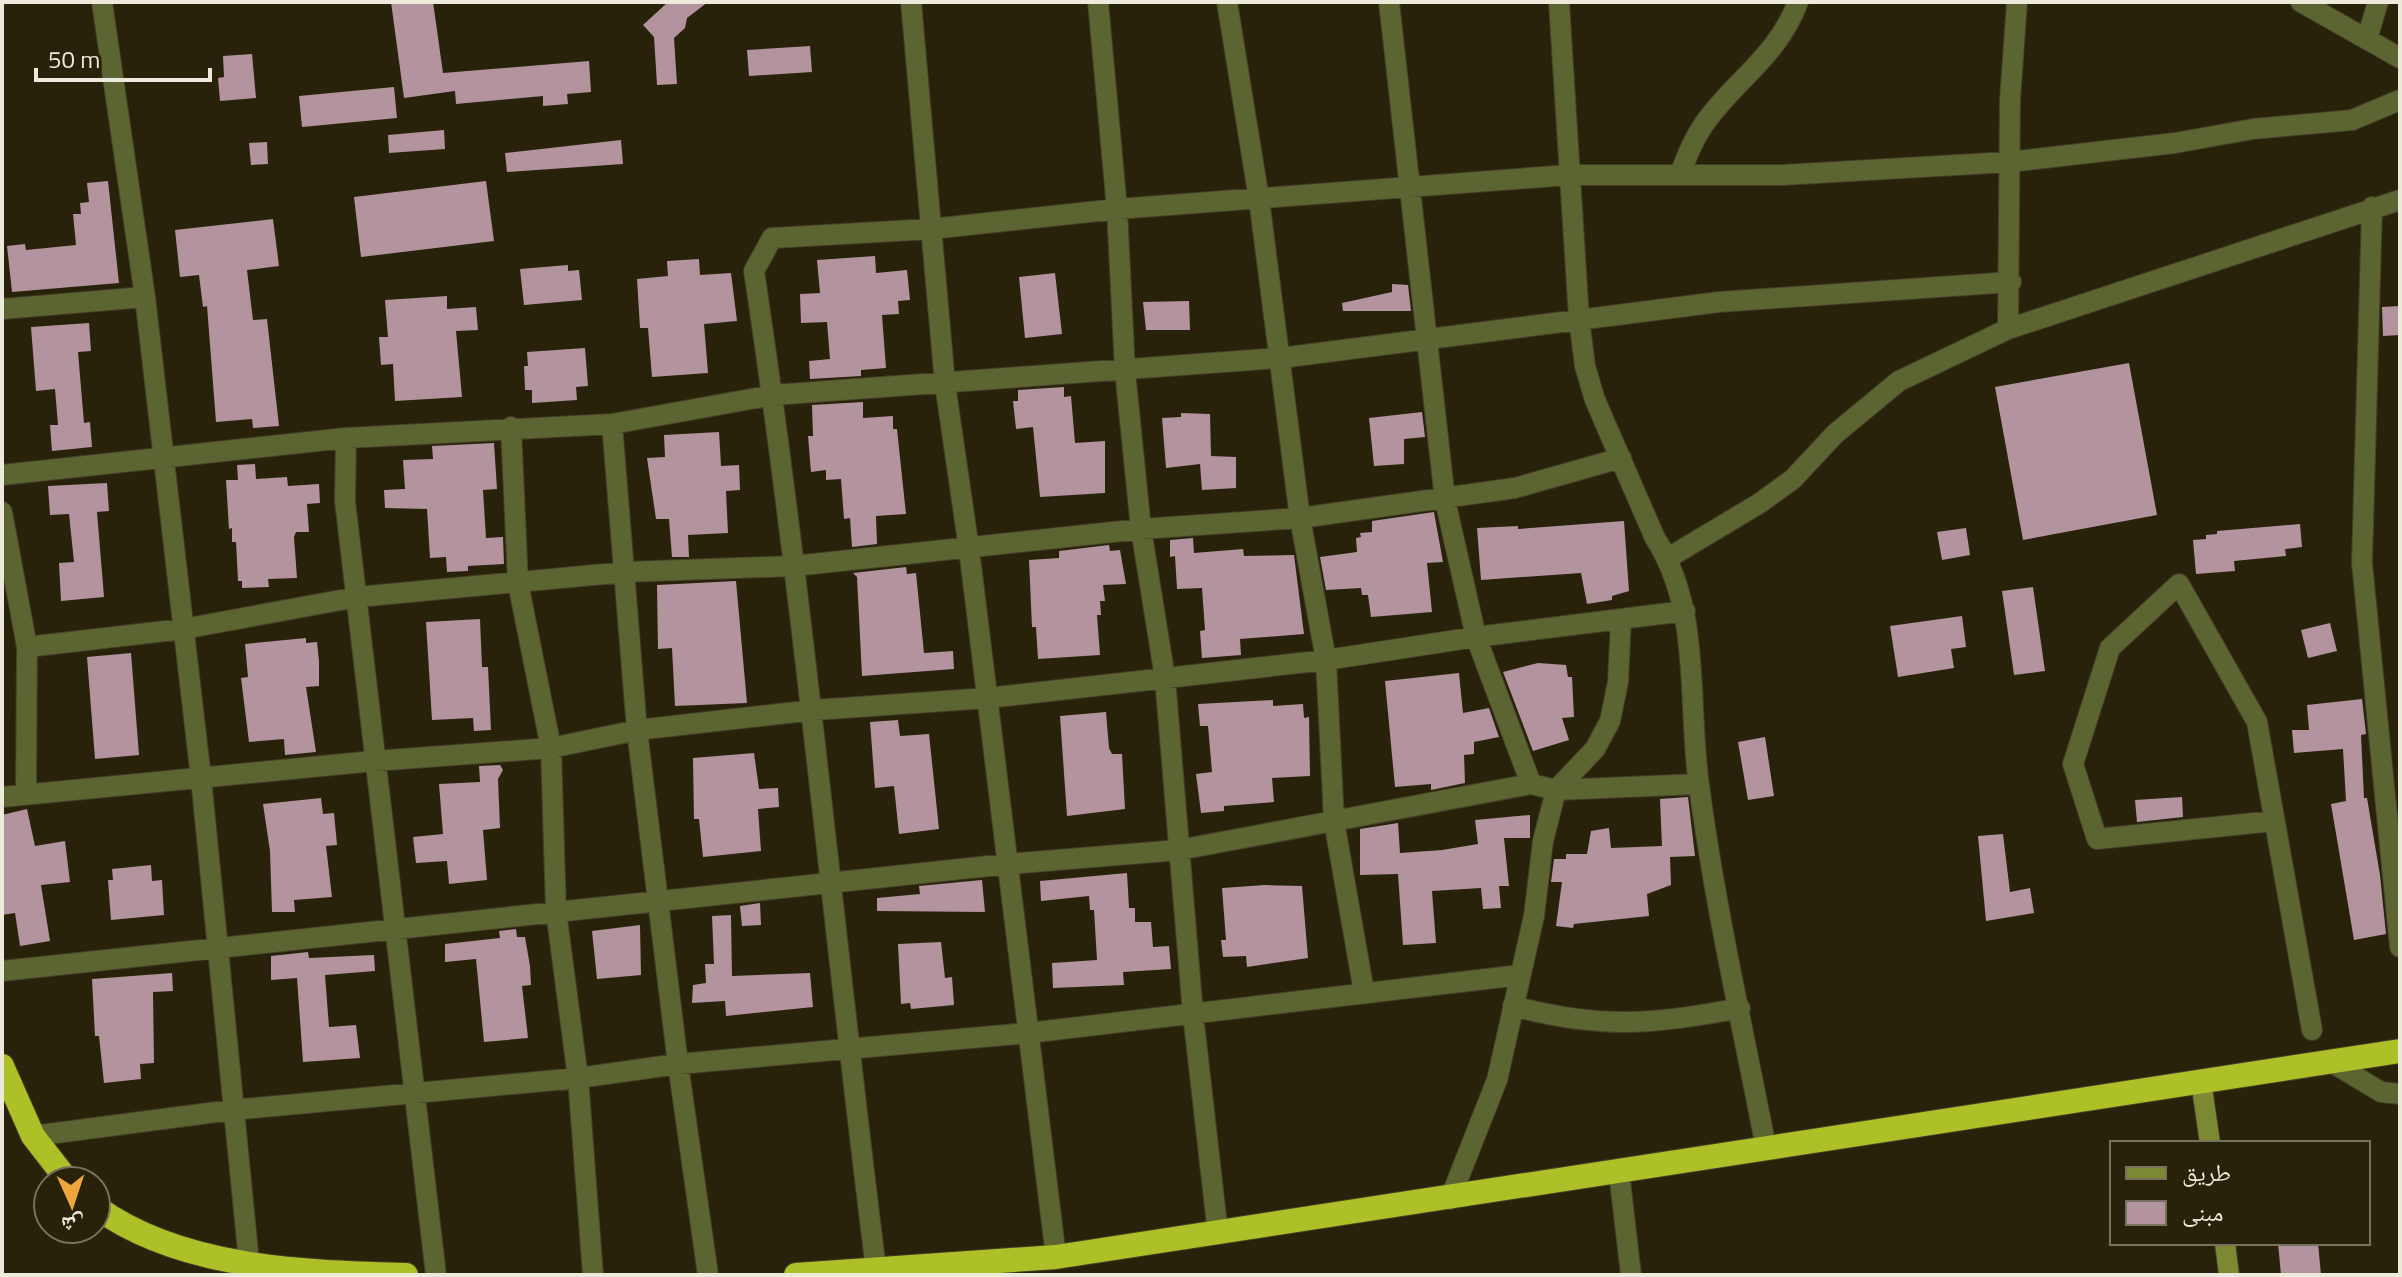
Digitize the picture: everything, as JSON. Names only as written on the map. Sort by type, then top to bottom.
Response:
[{"type":"highway","points":[[796,1275],[876,1269],[1017,1268],[1056,1257],[2400,1051]]},
{"type":"highway","points":[[2,1066],[33,1136],[56,1165]]},
{"type":"highway","points":[[112,1217],[132,1230],[172,1245],[249,1262],[353,1274],[406,1275]]},
{"type":"street","points":[[102,2],[145,297],[201,778],[249,1262]]},
{"type":"street","points":[[911,2],[945,384],[988,698],[1056,1257]]},
{"type":"street","points":[[1098,2],[1117,209],[1125,371],[1141,529],[1165,678],[1193,1014],[1218,1234]]},
{"type":"street","points":[[1227,2],[1259,199],[1300,518],[1326,660],[1334,821],[1364,992]]},
{"type":"street","points":[[1389,2],[1445,500],[1476,637],[1531,784]]},
{"type":"street","points":[[1559,2],[1579,319],[1585,366],[1595,400],[1655,538],[1668,558],[1685,611],[1698,784],[1766,1148]]},
{"type":"street","points":[[1680,174],[1691,145],[1707,121],[1776,47],[1798,2]]},
{"type":"street","points":[[2008,329],[2011,282],[2009,162],[2017,2]]},
{"type":"street","points":[[2301,2],[2400,58]]},
{"type":"street","points":[[2367,39],[2378,2]]},
{"type":"street","points":[[876,1269],[830,883],[814,710],[754,271],[772,238],[931,229],[1117,209],[1569,175],[1782,175],[2009,162],[2175,143],[2253,129],[2352,120],[2400,100]]},
{"type":"street","points":[[1668,558],[1760,503],[1793,479],[1835,434],[1899,381],[2008,329],[2400,200]]},
{"type":"street","points":[[2372,207],[2362,563],[2400,947]]},
{"type":"street","points":[[2,475],[346,438],[612,424],[773,395],[1280,358],[1719,302],[2011,282]]},
{"type":"street","points":[[2,309],[145,297]]},
{"type":"street","points":[[612,424],[637,730],[678,1064],[708,1275]]},
{"type":"street","points":[[511,427],[518,583],[551,748],[556,911],[578,1078],[593,1275]]},
{"type":"street","points":[[346,438],[345,501],[436,1275]]},
{"type":"street","points":[[27,647],[183,629],[357,597],[626,572],[794,566],[1141,529],[1300,518],[1515,488],[1621,458]]},
{"type":"street","points":[[2,512],[27,647],[26,792]]},
{"type":"street","points":[[2274,821],[2097,839],[2073,764],[2110,648],[2179,584],[2257,722],[2312,1030]]},
{"type":"street","points":[[2,797],[26,792],[551,748],[637,730],[814,710],[988,698],[1326,660],[1476,637],[1685,611]]},
{"type":"street","points":[[1450,1199],[1497,1080],[1534,916],[1543,841],[1556,790],[1595,749],[1610,721],[1618,682],[1621,619]]},
{"type":"street","points":[[2,971],[1008,864],[1179,850],[1531,784],[1556,790],[1698,784]]},
{"type":"street","points":[[33,1136],[232,1110],[578,1078],[678,1064],[1028,1033],[1520,975]]},
{"type":"street","points":[[1513,1006],[1553,1016],[1615,1024],[1670,1022],[1740,1008]]},
{"type":"street","points":[[2328,1060],[2381,1092],[2400,1094]]},
{"type":"street","points":[[2201,1081],[2210,1141]]},
{"type":"street","points":[[1619,1172],[1631,1275]]},
{"type":"street","points":[[2225,1245],[2229,1275]]},
{"type":"building","points":[[391,2],[433,2],[443,73],[589,61],[591,92],[567,94],[568,104],[543,106],[543,96],[456,104],[455,91],[404,98]]},
{"type":"building","points":[[668,2],[708,2],[687,18],[685,28],[674,38],[677,84],[657,85],[654,37],[643,25]]},
{"type":"building","points":[[810,46],[812,72],[749,76],[747,50]]},
{"type":"building","points":[[252,54],[256,98],[220,101],[218,78],[224,77],[223,56]]},
{"type":"building","points":[[394,87],[397,118],[302,127],[299,96]]},
{"type":"building","points":[[444,130],[445,149],[389,153],[388,135]]},
{"type":"building","points":[[621,140],[623,164],[507,172],[505,153]]},
{"type":"building","points":[[267,142],[268,164],[251,165],[249,143]]},
{"type":"building","points":[[108,181],[119,283],[12,292],[7,246],[25,244],[26,250],[76,245],[73,214],[81,214],[80,203],[89,202],[87,183]]},
{"type":"building","points":[[486,181],[494,241],[361,257],[354,197]]},
{"type":"building","points":[[273,219],[279,266],[247,270],[253,320],[267,319],[279,426],[253,428],[252,419],[216,422],[207,306],[203,307],[199,275],[180,277],[175,230]]},
{"type":"building","points":[[875,256],[876,273],[907,270],[910,300],[898,301],[899,314],[882,315],[886,368],[861,370],[861,376],[810,379],[809,361],[830,359],[827,322],[801,323],[800,294],[820,293],[817,260]]},
{"type":"building","points":[[699,259],[700,275],[731,273],[737,321],[704,324],[708,373],[652,377],[648,328],[640,328],[637,279],[668,276],[667,261]]},
{"type":"building","points":[[568,265],[568,271],[579,270],[582,300],[524,305],[520,269]]},
{"type":"building","points":[[1055,273],[1062,334],[1025,338],[1019,277]]},
{"type":"building","points":[[1392,284],[1408,285],[1411,311],[1343,311],[1342,303],[1392,292]]},
{"type":"building","points":[[447,296],[447,309],[476,307],[478,330],[456,331],[462,397],[395,401],[393,364],[381,365],[379,337],[388,337],[385,300]]},
{"type":"building","points":[[1189,301],[1190,330],[1146,330],[1143,302]]},
{"type":"building","points":[[2400,306],[2400,335],[2383,336],[2382,307]]},
{"type":"building","points":[[89,323],[91,351],[78,352],[84,423],[90,422],[92,447],[52,451],[50,425],[58,425],[55,389],[36,391],[31,327]]},
{"type":"building","points":[[585,348],[588,386],[576,387],[577,400],[532,403],[532,390],[525,390],[527,352]]},
{"type":"building","points":[[2129,363],[2157,515],[2023,540],[1995,387]]},
{"type":"building","points":[[1064,387],[1064,397],[1071,396],[1075,443],[1105,441],[1105,493],[1040,497],[1033,427],[1016,429],[1013,401],[1018,401],[1018,390]]},
{"type":"building","points":[[863,402],[863,418],[893,416],[906,514],[876,516],[877,544],[852,547],[850,518],[844,519],[841,479],[826,480],[826,470],[811,472],[808,436],[813,436],[812,405]]},
{"type":"building","points":[[1422,412],[1425,437],[1404,439],[1404,464],[1374,466],[1369,418]]},
{"type":"building","points":[[1181,413],[1210,414],[1211,456],[1236,457],[1236,488],[1202,490],[1200,464],[1166,468],[1162,418],[1181,417]]},
{"type":"building","points":[[719,432],[721,466],[739,465],[740,490],[726,491],[728,533],[688,535],[689,557],[672,557],[669,519],[656,519],[647,458],[665,457],[664,435]]},
{"type":"building","points":[[494,443],[497,489],[483,490],[486,538],[503,537],[504,564],[468,566],[468,571],[447,572],[446,557],[430,558],[427,509],[385,508],[384,490],[405,489],[403,460],[433,459],[432,446]]},
{"type":"building","points":[[255,464],[256,479],[287,477],[288,486],[319,484],[320,503],[307,504],[309,532],[296,532],[294,537],[297,578],[268,579],[269,587],[242,588],[242,581],[238,581],[236,542],[232,542],[232,528],[229,529],[226,480],[238,480],[237,465]]},
{"type":"building","points":[[107,483],[109,511],[97,512],[104,597],[61,601],[59,563],[74,562],[69,514],[50,515],[48,486]]},
{"type":"building","points":[[1434,512],[1443,562],[1427,563],[1432,612],[1371,617],[1368,595],[1362,595],[1361,588],[1326,590],[1320,557],[1357,552],[1356,538],[1361,537],[1360,533],[1372,532],[1372,521]]},
{"type":"building","points":[[1624,521],[1629,591],[1612,596],[1612,600],[1587,604],[1581,573],[1481,580],[1477,528],[1518,526],[1518,529]]},
{"type":"building","points":[[2300,524],[2302,547],[2285,549],[2286,556],[2234,561],[2235,571],[2196,574],[2193,540],[2206,539],[2206,535],[2217,534],[2217,531]]},
{"type":"building","points":[[1966,528],[1970,555],[1942,560],[1937,532]]},
{"type":"building","points":[[1193,538],[1194,553],[1243,549],[1244,556],[1294,555],[1304,634],[1240,639],[1241,655],[1202,658],[1200,631],[1205,630],[1202,588],[1177,589],[1175,556],[1170,557],[1170,540]]},
{"type":"building","points":[[1109,545],[1110,551],[1120,550],[1126,584],[1103,585],[1105,601],[1100,601],[1101,615],[1097,615],[1100,655],[1038,659],[1036,627],[1032,627],[1029,560],[1059,558],[1059,551]]},
{"type":"building","points":[[906,567],[907,574],[916,573],[924,653],[953,651],[954,669],[862,676],[857,577],[853,573]]},
{"type":"building","points":[[736,581],[747,703],[675,706],[672,648],[658,649],[657,585]]},
{"type":"building","points":[[2033,587],[2045,671],[2014,675],[2002,591]]},
{"type":"building","points":[[1962,616],[1966,647],[1951,649],[1954,668],[1898,677],[1890,626]]},
{"type":"building","points":[[480,619],[482,667],[488,667],[491,730],[474,731],[473,718],[432,720],[426,622]]},
{"type":"building","points":[[2330,623],[2337,651],[2308,658],[2301,630]]},
{"type":"building","points":[[306,638],[306,643],[317,642],[319,661],[319,686],[306,687],[316,752],[285,755],[284,739],[249,742],[241,678],[248,677],[245,644]]},
{"type":"building","points":[[131,653],[139,755],[95,759],[87,657]]},
{"type":"building","points":[[1538,663],[1566,665],[1568,677],[1572,677],[1574,717],[1562,718],[1569,740],[1533,751],[1503,672]]},
{"type":"building","points":[[1459,673],[1463,713],[1489,708],[1499,737],[1474,742],[1474,754],[1464,755],[1465,783],[1431,790],[1431,784],[1395,787],[1385,681]]},
{"type":"building","points":[[2362,699],[2366,734],[2361,735],[2364,798],[2367,798],[2380,875],[2386,934],[2354,940],[2331,804],[2346,801],[2343,749],[2294,753],[2292,730],[2309,730],[2307,705]]},
{"type":"building","points":[[1273,700],[1273,706],[1303,704],[1304,718],[1309,717],[1310,776],[1272,778],[1274,802],[1224,806],[1224,811],[1201,813],[1196,774],[1212,772],[1208,726],[1200,726],[1198,704]]},
{"type":"building","points":[[1106,712],[1109,748],[1112,754],[1122,754],[1125,809],[1067,816],[1060,716]]},
{"type":"building","points":[[898,720],[900,736],[929,734],[939,829],[899,834],[894,786],[875,788],[870,722]]},
{"type":"building","points":[[1765,737],[1774,796],[1748,800],[1738,742]]},
{"type":"building","points":[[754,753],[759,789],[778,788],[779,807],[758,809],[761,851],[703,857],[699,819],[694,819],[693,758]]},
{"type":"building","points":[[500,765],[503,770],[498,779],[500,828],[483,830],[487,880],[449,884],[447,861],[416,863],[413,837],[443,834],[439,784],[480,782],[479,766]]},
{"type":"building","points":[[1688,797],[1695,856],[1670,857],[1671,885],[1647,894],[1649,916],[1574,924],[1573,928],[1556,926],[1562,882],[1551,882],[1554,859],[1566,859],[1566,854],[1587,854],[1591,831],[1609,828],[1611,848],[1662,846],[1660,799]]},
{"type":"building","points":[[2182,797],[2183,817],[2137,822],[2135,800]]},
{"type":"building","points":[[321,798],[323,814],[334,813],[337,845],[326,846],[332,897],[294,900],[295,912],[272,912],[270,851],[263,804]]},
{"type":"building","points":[[27,809],[35,846],[65,841],[70,882],[41,885],[50,941],[20,946],[15,913],[2,915],[2,815]]},
{"type":"building","points":[[1530,815],[1530,838],[1504,838],[1509,886],[1499,886],[1501,908],[1483,909],[1481,888],[1432,891],[1436,943],[1403,945],[1398,874],[1360,875],[1360,829],[1398,823],[1400,853],[1442,850],[1478,844],[1475,820]]},
{"type":"building","points":[[2003,834],[2010,892],[2030,888],[2034,913],[1986,921],[1978,836]]},
{"type":"building","points":[[151,865],[152,881],[162,880],[164,915],[111,920],[108,880],[113,880],[112,869]]},
{"type":"building","points":[[1127,873],[1129,908],[1135,908],[1135,922],[1151,922],[1153,947],[1169,946],[1171,969],[1123,972],[1124,985],[1053,988],[1052,963],[1097,960],[1094,910],[1090,910],[1089,896],[1041,901],[1040,881]]},
{"type":"building","points":[[982,880],[985,912],[877,911],[877,898],[920,894],[919,886]]},
{"type":"building","points":[[1302,886],[1308,958],[1247,967],[1246,956],[1223,957],[1221,940],[1226,940],[1222,888]]},
{"type":"building","points":[[760,903],[761,925],[742,926],[740,906]]},
{"type":"building","points":[[731,915],[732,976],[810,973],[813,1007],[726,1016],[725,1001],[692,1003],[693,985],[706,983],[705,964],[714,964],[712,916]]},
{"type":"building","points":[[640,925],[641,975],[597,979],[592,931]]},
{"type":"building","points":[[516,929],[517,937],[525,937],[530,966],[531,985],[522,986],[528,1038],[484,1042],[476,959],[445,962],[445,944],[500,938],[499,931]]},
{"type":"building","points":[[941,942],[945,978],[952,977],[954,1005],[911,1009],[910,1003],[901,1004],[898,944]]},
{"type":"building","points":[[308,952],[309,958],[374,955],[375,971],[325,975],[329,1027],[356,1025],[360,1058],[303,1062],[297,978],[271,980],[271,956]]},
{"type":"building","points":[[172,973],[173,991],[153,992],[154,1063],[140,1064],[141,1079],[104,1083],[99,1036],[95,1036],[92,979]]},
{"type":"building","points":[[2278,1245],[2318,1245],[2321,1275],[2281,1275]]}]
